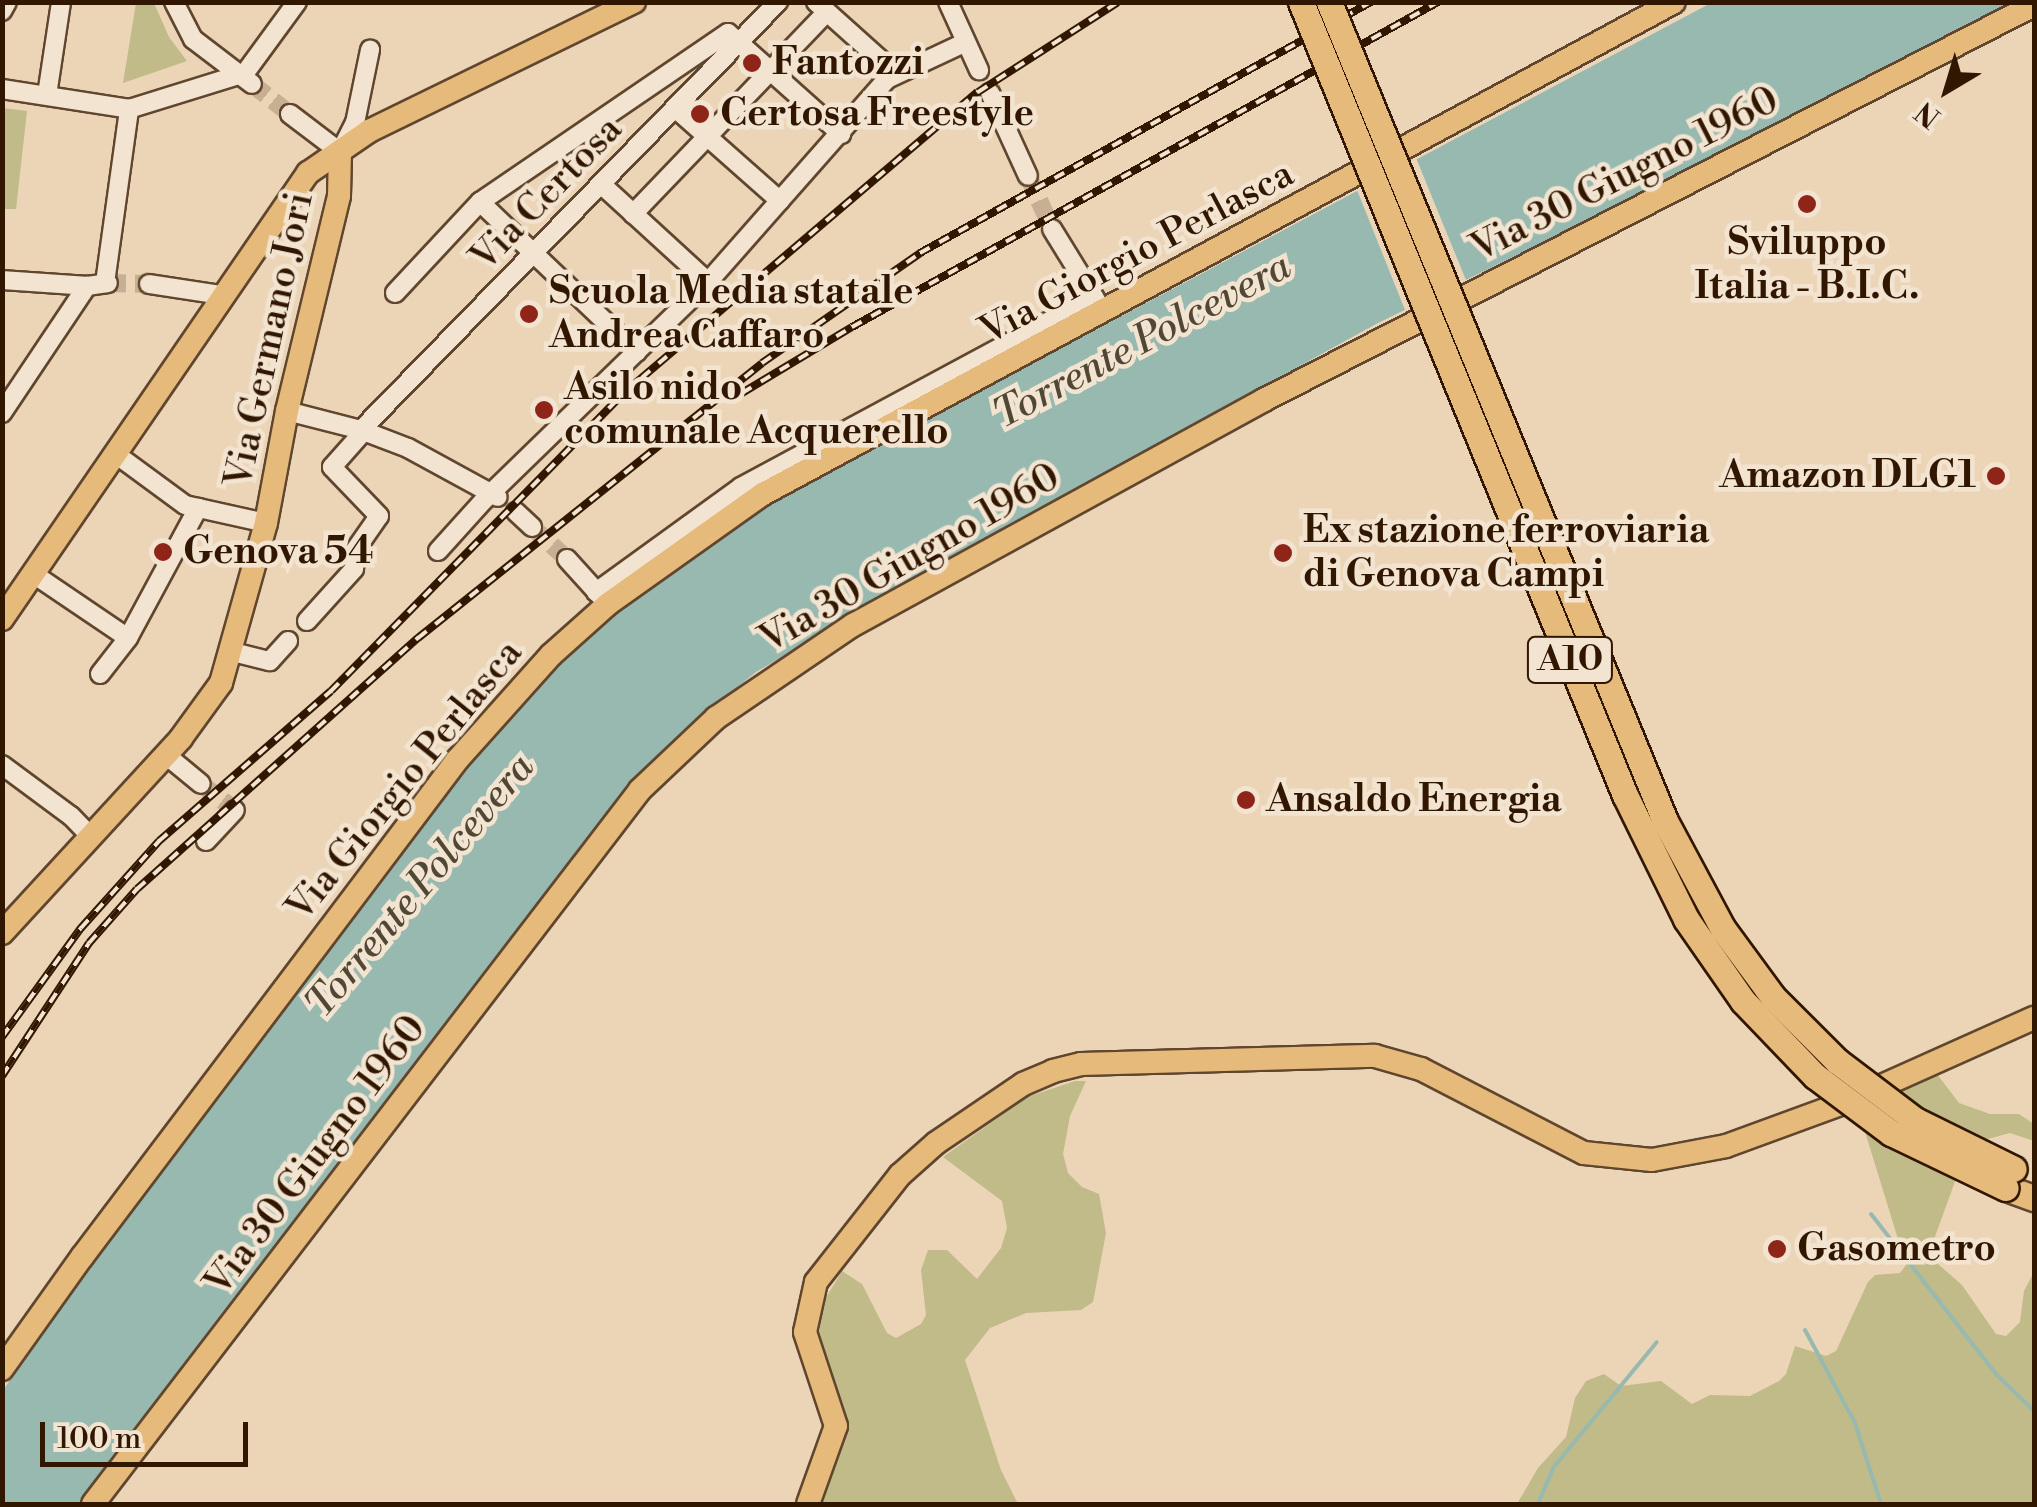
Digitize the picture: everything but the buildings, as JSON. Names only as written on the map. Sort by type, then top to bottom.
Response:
[{"type":"highway","name":"A10","points":[[1301,2],[1625,795],[1686,918],[1744,1002],[1814,1076],[1891,1133],[2018,1178]]},
{"type":"highway","name":"A10","points":[[1329,2],[1651,788],[1723,929],[1773,997],[1848,1070],[1916,1120],[2018,1178],[2034,1198]]},
{"type":"main road","points":[[2,619],[302,181],[370,131],[634,2]]},
{"type":"main road","name":"Via Giorgio Perlasca","points":[[2,1369],[458,759],[602,598],[763,494],[1099,304],[1674,2]]},
{"type":"main road","name":"Via 30 Giugno 1960","points":[[93,1504],[640,790],[716,718],[853,625],[1264,400],[2034,4]]},
{"type":"main road","name":"Via Germano Jori","points":[[2,933],[166,755],[214,695],[233,652],[338,196],[340,152]]},
{"type":"main road","points":[[302,181],[318,180],[338,196]]},
{"type":"main road","points":[[808,1504],[836,1426],[805,1332],[816,1282],[900,1176],[936,1143],[1022,1084],[1053,1071],[1080,1064],[1374,1056],[1421,1069],[1584,1152],[1652,1160],[1726,1146],[1865,1094],[2034,1018]]},
{"type":"street","points":[[2,11],[7,2]]},
{"type":"street","points":[[47,95],[61,2]]},
{"type":"street","points":[[174,2],[193,38],[239,75]]},
{"type":"street","points":[[2,90],[129,109],[239,75],[297,2]]},
{"type":"street","name":"Via Certosa","points":[[307,621],[354,569],[356,549],[380,516],[332,467],[363,430],[778,2]]},
{"type":"street","points":[[948,2],[979,70]]},
{"type":"street","points":[[633,214],[770,70],[821,7],[895,73]]},
{"type":"street","points":[[395,292],[480,202],[728,33],[741,39],[841,134]]},
{"type":"street","points":[[438,551],[708,282],[895,73],[966,42]]},
{"type":"street","points":[[290,114],[340,152],[355,123],[370,50]]},
{"type":"street","points":[[990,93],[1028,176]]},
{"type":"street","points":[[676,108],[780,202]]},
{"type":"street","points":[[2,413],[100,284],[129,109]]},
{"type":"street","points":[[601,184],[708,282]]},
{"type":"street","points":[[480,202],[637,352]]},
{"type":"street","points":[[1052,229],[1099,304]]},
{"type":"street","points":[[2,280],[100,284]]},
{"type":"street","points":[[149,284],[221,295]]},
{"type":"street","points":[[286,411],[363,430],[408,448],[496,495]]},
{"type":"street","points":[[117,455],[186,505],[266,522]]},
{"type":"street","points":[[100,674],[128,638],[198,508]]},
{"type":"street","points":[[516,512],[532,527]]},
{"type":"street","points":[[566,559],[602,598]]},
{"type":"street","points":[[35,575],[128,638]]},
{"type":"street","points":[[233,652],[270,660],[288,640]]},
{"type":"street","points":[[166,755],[201,784]]},
{"type":"street","points":[[2,765],[71,816],[92,838]]},
{"type":"street","points":[[206,842],[235,810]]},
{"type":"street","points":[[2,1349],[61,1270],[82,1257]]},
{"type":"shaded area","points":[[136,3],[154,3],[169,37],[187,61],[123,83]]},
{"type":"shaded area","points":[[3,108],[27,111],[16,209],[3,209]]},
{"type":"shaded area","points":[[1937,1074],[1959,1103],[1990,1114],[2019,1114],[2034,1124],[2034,1141],[2010,1133],[1984,1140],[1957,1176],[1933,1242],[1938,1264],[1962,1285],[1996,1334],[2006,1336],[2020,1322],[2024,1291],[2034,1272],[2034,1504],[1517,1504],[1538,1468],[1566,1437],[1575,1398],[1586,1381],[1604,1374],[1621,1386],[1661,1381],[1692,1404],[1710,1395],[1750,1396],[1779,1381],[1786,1374],[1795,1346],[1826,1356],[1836,1351],[1868,1282],[1875,1275],[1900,1273],[1906,1265],[1858,1109]]},
{"type":"shaded area","points":[[1086,1081],[1070,1116],[1063,1154],[1068,1173],[1082,1187],[1099,1194],[1106,1233],[1093,1302],[1081,1310],[1026,1313],[990,1328],[965,1360],[1001,1470],[1018,1504],[819,1504],[843,1441],[844,1410],[818,1337],[824,1301],[842,1271],[862,1284],[887,1333],[896,1338],[921,1324],[926,1315],[921,1270],[928,1250],[947,1250],[977,1279],[1001,1248],[1007,1228],[1002,1201],[943,1157],[1027,1097]]},
{"type":"water","name":"Torrente Polcevera","points":[[1711,3],[2013,3],[1727,152],[1376,324],[998,532],[756,672],[677,736],[615,805],[79,1504],[3,1504],[2,1392],[97,1253],[436,809],[499,728],[594,630],[637,594],[764,506]]},
{"type":"pier","points":[[1414,153],[1468,285],[1407,315],[1355,185]]},
{"type":"waterway","points":[[1871,1214],[1996,1374],[2034,1411]]},
{"type":"waterway","points":[[1805,1330],[1855,1423],[1881,1504]]},
{"type":"waterway","points":[[1538,1504],[1553,1468],[1657,1342]]},
{"type":"tunnel","points":[[252,84],[290,114]]},
{"type":"tunnel","points":[[1028,176],[1052,229]]},
{"type":"tunnel","points":[[108,283],[149,284]]},
{"type":"tunnel","points":[[532,527],[567,559]]},
{"type":"tunnel","points":[[201,784],[235,810]]},
{"type":"railway","points":[[2,1037],[81,928],[159,841],[331,691],[625,392],[978,92],[1118,2]]},
{"type":"railway","points":[[2,1076],[89,943],[137,889],[418,638],[762,363],[920,253],[1371,2]]},
{"type":"railway","points":[[742,393],[852,327],[1438,2]]},
{"type":"place","name":"Fantozzi","points":[[752,63]]},
{"type":"place","name":"Certosa Freestyle","points":[[700,114]]},
{"type":"place","name":"Sviluppo Italia - B.I.C.","points":[[1807,204]]},
{"type":"place","name":"Scuola Media statale Andrea Caffaro","points":[[529,314]]},
{"type":"place","name":"Asilo nido comunale Acquerello","points":[[544,410]]},
{"type":"place","name":"Amazon DLG1","points":[[1996,476]]},
{"type":"place","name":"Genova 54","points":[[163,552]]},
{"type":"place","name":"Ex stazione ferroviaria di Genova Campi","points":[[1283,553]]},
{"type":"place","name":"Ansaldo Energia","points":[[1246,800]]},
{"type":"place","name":"Gasometro","points":[[1777,1249]]}]
